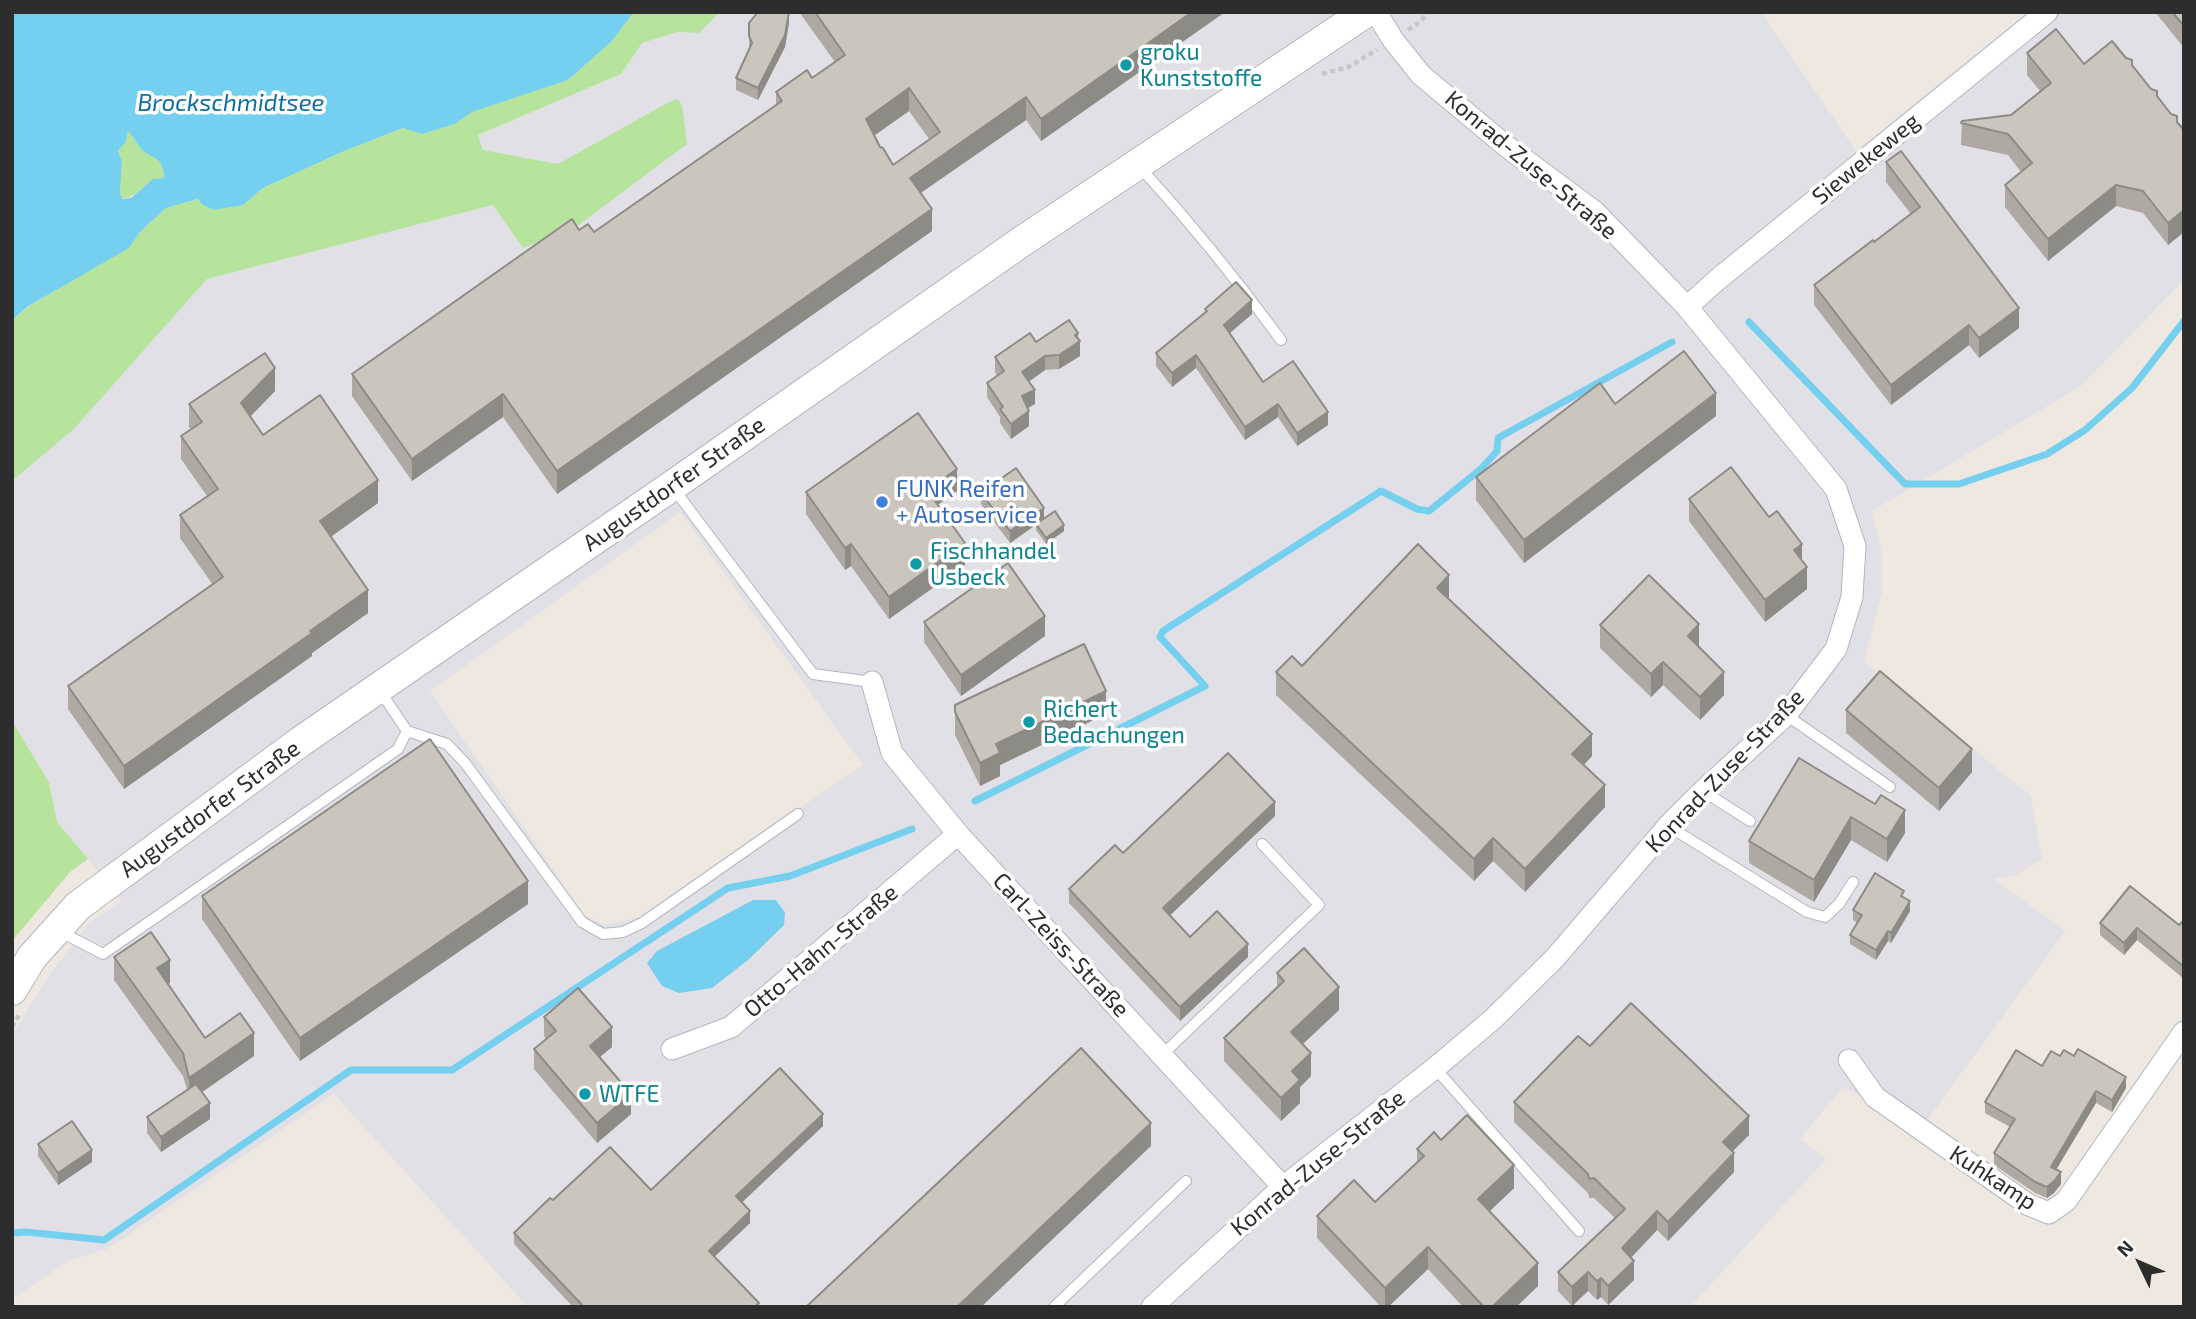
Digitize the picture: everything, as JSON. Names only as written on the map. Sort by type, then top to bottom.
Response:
[{"type":"main road","name":"Augustdorfer Straße","points":[[12,990],[32,957],[78,906],[300,743],[1021,242],[1366,12]]},
{"type":"street","name":"Konrad-Zuse-Straße","points":[[1152,1307],[1283,1187],[1493,1019],[1555,958],[1668,826],[1703,790],[1786,715],[1836,649],[1852,597],[1855,547],[1836,489],[1688,307],[1595,212],[1506,146],[1421,75],[1393,40],[1376,12]]},
{"type":"street","name":"Siewekeweg","points":[[1688,307],[1717,280],[2047,12]]},
{"type":"street","name":"Carl-Zeiss-Straße","points":[[872,682],[892,753],[958,834],[1283,1187]]},
{"type":"street","name":"Otto-Hahn-Straße","points":[[672,1049],[731,1027],[958,834]]},
{"type":"street","name":"Kuhkamp","points":[[1849,1060],[1875,1097],[2029,1205],[2049,1213],[2066,1201],[2180,1046]]},
{"type":"lane","points":[[1138,164],[1242,287],[1281,340]]},
{"type":"lane","points":[[672,486],[813,674],[872,682]]},
{"type":"lane","points":[[379,688],[407,731],[447,744],[465,763],[582,922],[603,934],[623,932],[642,923],[798,814]]},
{"type":"lane","points":[[1786,715],[1890,787]]},
{"type":"lane","points":[[56,930],[103,954],[398,750],[407,731]]},
{"type":"lane","points":[[1703,790],[1750,821]]},
{"type":"lane","points":[[1668,826],[1807,912],[1825,917],[1839,904],[1853,882]]},
{"type":"lane","points":[[1162,1055],[1319,905],[1262,844]]},
{"type":"lane","points":[[1435,1068],[1579,1231]]},
{"type":"lane","points":[[1054,1307],[1186,1181]]},
{"type":"shaded area","points":[[720,12],[1761,12],[1856,151],[2028,12],[2184,12],[2184,280],[2081,386],[1872,511],[1882,554],[1882,592],[1864,661],[2031,796],[2042,859],[2016,875],[1994,879],[2065,931],[1923,1126],[1843,1087],[1800,1139],[1826,1159],[1690,1307],[528,1307],[334,1094],[107,1249],[70,1260],[12,1299],[12,1035],[52,971],[90,922],[122,901],[57,822],[49,781],[12,721],[12,481],[74,429],[207,279],[493,205],[682,105],[677,100],[667,103],[558,164],[483,150],[478,135],[621,74],[642,43],[678,32],[699,33]],"holes":[[[680,512],[863,765],[639,917],[605,925],[585,916],[430,691]]]},
{"type":"green space","points":[[634,12],[720,12],[699,33],[678,32],[642,43],[621,74],[478,135],[483,150],[558,164],[677,99],[682,105],[687,144],[576,227],[523,248],[493,205],[207,279],[74,429],[12,481],[12,320],[25,309],[129,248],[140,232],[166,208],[199,199],[232,206],[243,205],[263,188],[342,152],[404,128],[422,134],[455,124],[472,112],[568,80],[611,42]]},
{"type":"green space","points":[[128,130],[141,149],[162,165],[164,178],[157,179],[134,195],[123,199],[120,194],[122,161],[118,151],[126,142]]},
{"type":"green space","points":[[12,721],[49,782],[57,822],[88,859],[70,872],[12,941]]},
{"type":"water","name":"Brockschmidtsee","points":[[12,12],[634,12],[611,42],[568,80],[472,112],[455,124],[422,134],[403,128],[263,188],[243,205],[214,210],[203,205],[198,199],[166,208],[140,232],[129,248],[27,307],[12,320]],"holes":[[[128,131],[141,149],[162,165],[164,178],[153,179],[131,198],[123,199],[120,194],[122,161],[118,151],[126,142]]]},
{"type":"water","points":[[753,900],[776,900],[785,913],[784,925],[748,960],[712,988],[679,993],[662,986],[647,963],[657,951]]},
{"type":"building","points":[[760,12],[789,12],[785,35],[758,88],[736,78],[752,43],[749,23]]},
{"type":"building","points":[[815,12],[1192,12],[1041,119],[1026,97],[910,178],[932,209],[557,471],[503,394],[412,459],[352,374],[572,219],[579,230],[588,224],[594,232],[782,101],[776,92],[807,70],[812,78],[845,55]],"holes":[[[909,88],[940,132],[893,165],[866,119]]]},
{"type":"building","points":[[2172,12],[2184,12],[2184,26]]},
{"type":"building","points":[[2056,29],[2084,64],[2112,41],[2126,58],[2132,60],[2132,65],[2151,89],[2157,91],[2157,96],[2171,114],[2177,116],[2177,122],[2184,130],[2184,210],[2168,223],[2143,191],[2116,185],[2048,239],[2005,185],[2032,163],[2008,134],[1961,123],[2011,115],[2051,83],[2027,53]]},
{"type":"building","points":[[1901,151],[2019,308],[1979,338],[1969,325],[1891,385],[1814,285],[1920,207],[1886,162]]},
{"type":"building","points":[[1236,282],[1252,300],[1224,325],[1263,382],[1293,361],[1328,412],[1297,433],[1278,404],[1245,427],[1196,355],[1172,373],[1156,353],[1207,311],[1205,309]]},
{"type":"building","points":[[1069,320],[1080,341],[1059,355],[1045,356],[1022,372],[1035,390],[1022,396],[1029,411],[1011,424],[987,383],[1004,371],[995,357],[1030,333],[1036,342]]},
{"type":"building","points":[[1684,351],[1716,393],[1524,540],[1476,477],[1600,383],[1615,404]]},
{"type":"building","points":[[265,353],[275,368],[241,403],[263,435],[320,395],[378,480],[320,521],[368,590],[310,631],[312,633],[124,766],[68,686],[223,577],[180,515],[218,489],[181,436],[202,422],[189,404]]},
{"type":"building","points":[[918,413],[957,469],[927,490],[965,543],[889,597],[851,544],[845,548],[806,492]]},
{"type":"building","points":[[1731,467],[1769,517],[1777,511],[1802,544],[1794,550],[1807,567],[1765,600],[1689,499]]},
{"type":"building","points":[[1016,468],[1044,508],[1010,531],[981,493]]},
{"type":"building","points":[[1055,511],[1064,525],[1046,538],[1036,524]]},
{"type":"building","points":[[1418,544],[1449,575],[1437,588],[1592,734],[1572,754],[1605,785],[1525,869],[1493,838],[1474,859],[1276,672],[1292,656],[1302,666]]},
{"type":"building","points":[[1008,563],[1045,616],[961,675],[924,622]]},
{"type":"building","points":[[1649,575],[1699,624],[1688,636],[1724,672],[1700,697],[1663,662],[1651,674],[1600,625]]},
{"type":"building","points":[[1084,644],[1106,691],[996,744],[1000,753],[980,763],[955,712],[955,705]]},
{"type":"building","points":[[1880,671],[1972,749],[1939,788],[1846,710]]},
{"type":"building","points":[[430,739],[528,881],[300,1038],[202,896]]},
{"type":"building","points":[[1228,753],[1275,802],[1163,908],[1190,937],[1217,911],[1248,944],[1180,1007],[1069,889],[1115,845],[1123,853]]},
{"type":"building","points":[[1799,758],[1875,804],[1881,795],[1905,810],[1887,839],[1851,817],[1814,880],[1749,841]]},
{"type":"building","points":[[1875,873],[1904,891],[1901,896],[1910,901],[1891,933],[1888,931],[1876,950],[1850,935],[1862,915],[1853,910]]},
{"type":"building","points":[[2130,886],[2179,925],[2184,920],[2184,967],[2137,928],[2124,943],[2100,923]]},
{"type":"building","points":[[151,932],[170,960],[157,968],[205,1038],[240,1013],[254,1033],[189,1078],[183,1053],[114,957]]},
{"type":"building","points":[[1304,948],[1339,987],[1291,1032],[1311,1053],[1292,1071],[1300,1080],[1281,1098],[1224,1038],[1284,981],[1277,973]]},
{"type":"building","points":[[578,988],[612,1027],[590,1046],[631,1094],[597,1123],[534,1049],[556,1031],[544,1017]]},
{"type":"building","points":[[1631,1003],[1749,1116],[1723,1142],[1734,1153],[1668,1222],[1657,1211],[1622,1248],[1634,1261],[1608,1286],[1601,1278],[1597,1281],[1588,1272],[1572,1287],[1558,1272],[1625,1209],[1594,1178],[1589,1179],[1588,1174],[1514,1102],[1578,1036],[1590,1046]]},
{"type":"building","points":[[1081,1048],[1151,1123],[957,1307],[806,1307]]},
{"type":"building","points":[[2078,1049],[2126,1077],[2112,1100],[2096,1091],[2051,1167],[2061,1172],[2047,1187],[2035,1182],[1994,1153],[2015,1119],[1985,1102],[2016,1050],[2042,1066],[2051,1051],[2060,1056],[2064,1050],[2074,1056]]},
{"type":"building","points":[[780,1068],[823,1114],[736,1196],[750,1211],[709,1251],[759,1303],[755,1307],[584,1307],[514,1233],[610,1147],[651,1190]]},
{"type":"building","points":[[196,1084],[210,1103],[161,1137],[147,1117]]},
{"type":"building","points":[[1467,1115],[1514,1165],[1478,1199],[1538,1263],[1492,1307],[1484,1307],[1428,1247],[1385,1288],[1317,1216],[1354,1180],[1375,1202],[1424,1156],[1417,1149],[1434,1132],[1441,1140]]},
{"type":"building","points":[[72,1121],[92,1150],[58,1173],[38,1144]]},
{"type":"waterway","points":[[1749,322],[1905,484],[1959,484],[2047,454],[2085,430],[2132,388],[2184,321]]},
{"type":"waterway","points":[[975,801],[1205,686],[1160,637],[1163,631],[1381,491],[1417,509],[1429,511],[1481,469],[1497,451],[1498,438],[1672,342]]},
{"type":"waterway","points":[[12,1233],[104,1240],[351,1070],[452,1070],[728,888],[790,876],[912,829]]},
{"type":"place","name":"groku Kunststoffe","points":[[1126,65]]},
{"type":"place","name":"FUNK Reifen + Autoservice","points":[[882,502]]},
{"type":"place","name":"Fischhandel Usbeck","points":[[916,564]]},
{"type":"place","name":"Richert Bedachungen","points":[[1029,722]]},
{"type":"place","name":"WTFE","points":[[585,1094]]}]
